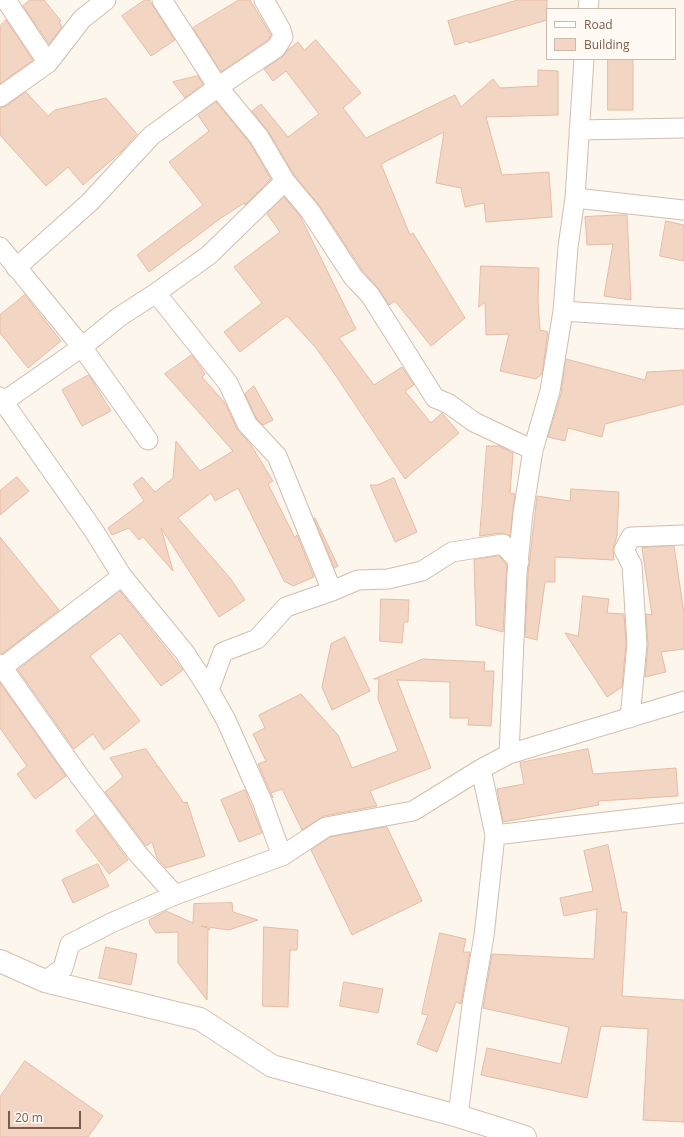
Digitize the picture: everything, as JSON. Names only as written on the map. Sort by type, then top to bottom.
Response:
[{"type":"main road","points":[[0,961],[45,981],[200,1019],[272,1066],[458,1116],[524,1137]]},
{"type":"street","points":[[6,0],[48,63]]},
{"type":"street","points":[[0,97],[48,63],[82,19],[106,0]]},
{"type":"street","points":[[162,0],[218,87],[259,137],[285,181],[310,211],[353,277],[370,295],[435,398],[449,404],[474,422],[533,450]]},
{"type":"street","points":[[16,268],[90,202],[151,136],[218,87],[276,48],[283,37],[281,30],[264,0]]},
{"type":"street","points":[[509,754],[517,573],[523,513],[533,450],[550,391],[563,311],[568,248],[575,198],[584,60]]},
{"type":"street","points":[[579,130],[684,128]]},
{"type":"street","points":[[282,856],[262,800],[226,720],[209,690],[185,653],[122,576],[94,531],[1,401],[82,347],[118,317],[156,293],[209,255],[285,181]]},
{"type":"street","points":[[575,198],[684,210]]},
{"type":"street","points":[[0,247],[82,347],[148,440]]},
{"type":"street","points":[[156,293],[228,383],[247,424],[277,456],[332,592]]},
{"type":"street","points":[[563,311],[684,319]]},
{"type":"street","points":[[630,718],[637,644],[632,565],[624,550],[631,536],[684,535]]},
{"type":"street","points":[[209,690],[223,652],[257,639],[286,607],[332,592],[358,580],[388,579],[422,571],[452,552],[503,544],[519,562]]},
{"type":"street","points":[[122,576],[1,666],[88,789],[138,854],[174,894]]},
{"type":"street","points":[[45,981],[63,968],[70,944],[174,894],[282,856],[326,827],[413,811],[481,769],[509,754],[684,701]]},
{"type":"street","points":[[458,1116],[472,1005],[484,936],[494,835],[481,769]]},
{"type":"street","points":[[494,835],[684,813]]},
{"type":"building","points":[[30,0],[44,0],[61,21],[59,22],[62,27],[49,44],[23,6]]},
{"type":"building","points":[[145,0],[149,0],[175,40],[151,56],[122,16]]},
{"type":"building","points":[[239,0],[250,0],[271,35],[268,40],[221,72],[193,28]]},
{"type":"building","points":[[518,0],[547,0],[546,20],[469,43],[468,41],[455,45],[448,21]]},
{"type":"building","points":[[6,20],[33,60],[0,84],[0,26]]},
{"type":"building","points":[[316,40],[361,93],[343,108],[366,138],[455,95],[461,107],[493,79],[500,88],[538,86],[538,70],[558,71],[558,115],[486,117],[502,175],[549,172],[552,217],[486,222],[484,203],[465,207],[461,188],[436,183],[444,132],[381,164],[410,235],[413,233],[465,318],[431,346],[395,301],[389,305],[378,288],[362,270],[319,205],[294,175],[268,131],[252,111],[261,104],[288,137],[319,114],[286,71],[273,81],[264,69],[282,57],[298,42],[304,50]]},
{"type":"building","points":[[608,60],[633,60],[633,110],[608,110]]},
{"type":"building","points":[[198,76],[203,84],[185,98],[173,82]]},
{"type":"building","points":[[26,92],[48,116],[55,110],[106,98],[137,134],[122,151],[83,185],[68,167],[46,186],[0,135],[0,108],[6,106]]},
{"type":"building","points":[[216,102],[250,143],[271,179],[245,205],[244,203],[221,218],[149,272],[137,255],[203,205],[169,162],[209,131],[198,115]]},
{"type":"building","points":[[284,197],[300,216],[356,329],[339,338],[374,385],[402,367],[414,385],[405,391],[431,423],[442,413],[459,433],[405,479],[316,348],[287,316],[240,352],[224,332],[262,303],[234,267],[280,232],[267,214]]},
{"type":"building","points":[[627,215],[631,300],[604,296],[613,244],[587,245],[585,217]]},
{"type":"building","points":[[666,221],[684,225],[684,261],[660,256]]},
{"type":"building","points":[[481,266],[539,268],[538,301],[540,330],[548,332],[542,374],[536,379],[500,371],[509,334],[486,335],[485,302],[479,307]]},
{"type":"building","points":[[25,295],[61,341],[28,368],[0,333],[0,315]]},
{"type":"building","points":[[192,355],[205,374],[202,377],[225,403],[237,429],[251,445],[273,481],[268,484],[295,538],[297,535],[314,577],[293,586],[284,581],[238,488],[215,501],[211,493],[178,518],[230,578],[245,600],[219,617],[161,528],[173,571],[143,537],[139,540],[129,528],[112,535],[108,528],[144,501],[133,484],[142,477],[155,492],[173,478],[176,441],[200,471],[233,451],[165,374]]},
{"type":"building","points":[[566,359],[645,380],[647,372],[684,370],[684,404],[605,424],[602,437],[568,428],[565,441],[548,437],[561,394]]},
{"type":"building","points":[[89,375],[111,411],[82,426],[62,390]]},
{"type":"building","points":[[254,386],[273,420],[263,425],[256,418],[245,394]]},
{"type":"building","points":[[487,446],[499,446],[513,453],[510,493],[515,494],[510,536],[501,533],[480,536]]},
{"type":"building","points":[[17,477],[29,491],[0,515],[0,491]]},
{"type":"building","points":[[394,478],[417,532],[395,542],[370,485],[377,485]]},
{"type":"building","points":[[571,489],[619,492],[617,536],[613,550],[614,560],[555,557],[555,582],[545,582],[537,640],[525,637],[528,574],[537,496],[570,501]]},
{"type":"building","points":[[314,518],[338,566],[335,568]]},
{"type":"building","points":[[0,537],[59,610],[2,654],[0,653]]},
{"type":"building","points":[[674,546],[684,613],[684,649],[661,652],[666,672],[645,677],[648,645],[646,614],[652,615],[642,548]]},
{"type":"building","points":[[499,556],[507,565],[503,632],[476,625],[474,560]]},
{"type":"building","points":[[120,591],[183,670],[161,686],[120,633],[90,656],[140,721],[104,750],[93,734],[74,749],[18,670]]},
{"type":"building","points":[[583,596],[609,599],[607,613],[624,614],[626,644],[622,687],[607,697],[565,633],[578,636]]},
{"type":"building","points":[[381,599],[409,600],[408,622],[404,622],[402,643],[380,641]]},
{"type":"building","points":[[345,637],[370,691],[332,710],[322,687],[331,644]]},
{"type":"building","points":[[423,659],[485,662],[484,671],[494,671],[491,726],[468,725],[469,718],[450,718],[450,682],[397,680],[431,768],[370,791],[377,806],[324,816],[302,830],[282,789],[271,793],[273,798],[258,764],[266,761],[253,734],[265,728],[259,715],[301,694],[338,735],[352,768],[398,751],[378,699],[379,679],[374,679]]},
{"type":"building","points":[[0,683],[66,776],[35,799],[17,774],[27,766],[0,728]]},
{"type":"building","points":[[146,749],[157,765],[156,767],[158,766],[184,803],[187,802],[205,856],[166,868],[157,858],[152,842],[146,846],[105,792],[123,777],[110,758]]},
{"type":"building","points":[[588,749],[593,774],[676,768],[678,796],[598,801],[599,805],[503,822],[497,789],[524,784],[520,763]]},
{"type":"building","points":[[245,790],[262,833],[239,842],[221,800]]},
{"type":"building","points":[[95,815],[128,860],[109,874],[76,831]]},
{"type":"building","points":[[387,827],[422,901],[352,935],[311,850],[330,837]]},
{"type":"building","points":[[608,845],[622,912],[627,912],[622,996],[684,1000],[684,1122],[643,1120],[648,1029],[601,1026],[587,1098],[481,1075],[487,1048],[561,1064],[569,1027],[483,1008],[492,954],[594,959],[597,909],[564,916],[560,898],[593,891],[584,851]]},
{"type":"building","points":[[98,864],[109,886],[73,903],[62,880]]},
{"type":"building","points":[[232,903],[233,912],[258,920],[229,930],[201,926],[210,929],[208,930],[207,1000],[178,963],[178,932],[156,933],[150,925],[149,920],[166,911],[193,923],[194,904]]},
{"type":"building","points":[[264,927],[298,930],[297,950],[290,950],[288,1007],[263,1006]]},
{"type":"building","points":[[440,933],[466,939],[463,952],[470,952],[461,1004],[456,1002],[437,1052],[417,1044],[428,1015],[422,1014]]},
{"type":"building","points":[[106,947],[137,954],[131,985],[99,978]]},
{"type":"building","points":[[344,982],[383,989],[378,1013],[340,1006]]},
{"type":"building","points":[[25,1061],[103,1116],[88,1137],[0,1137],[0,1097]]}]
